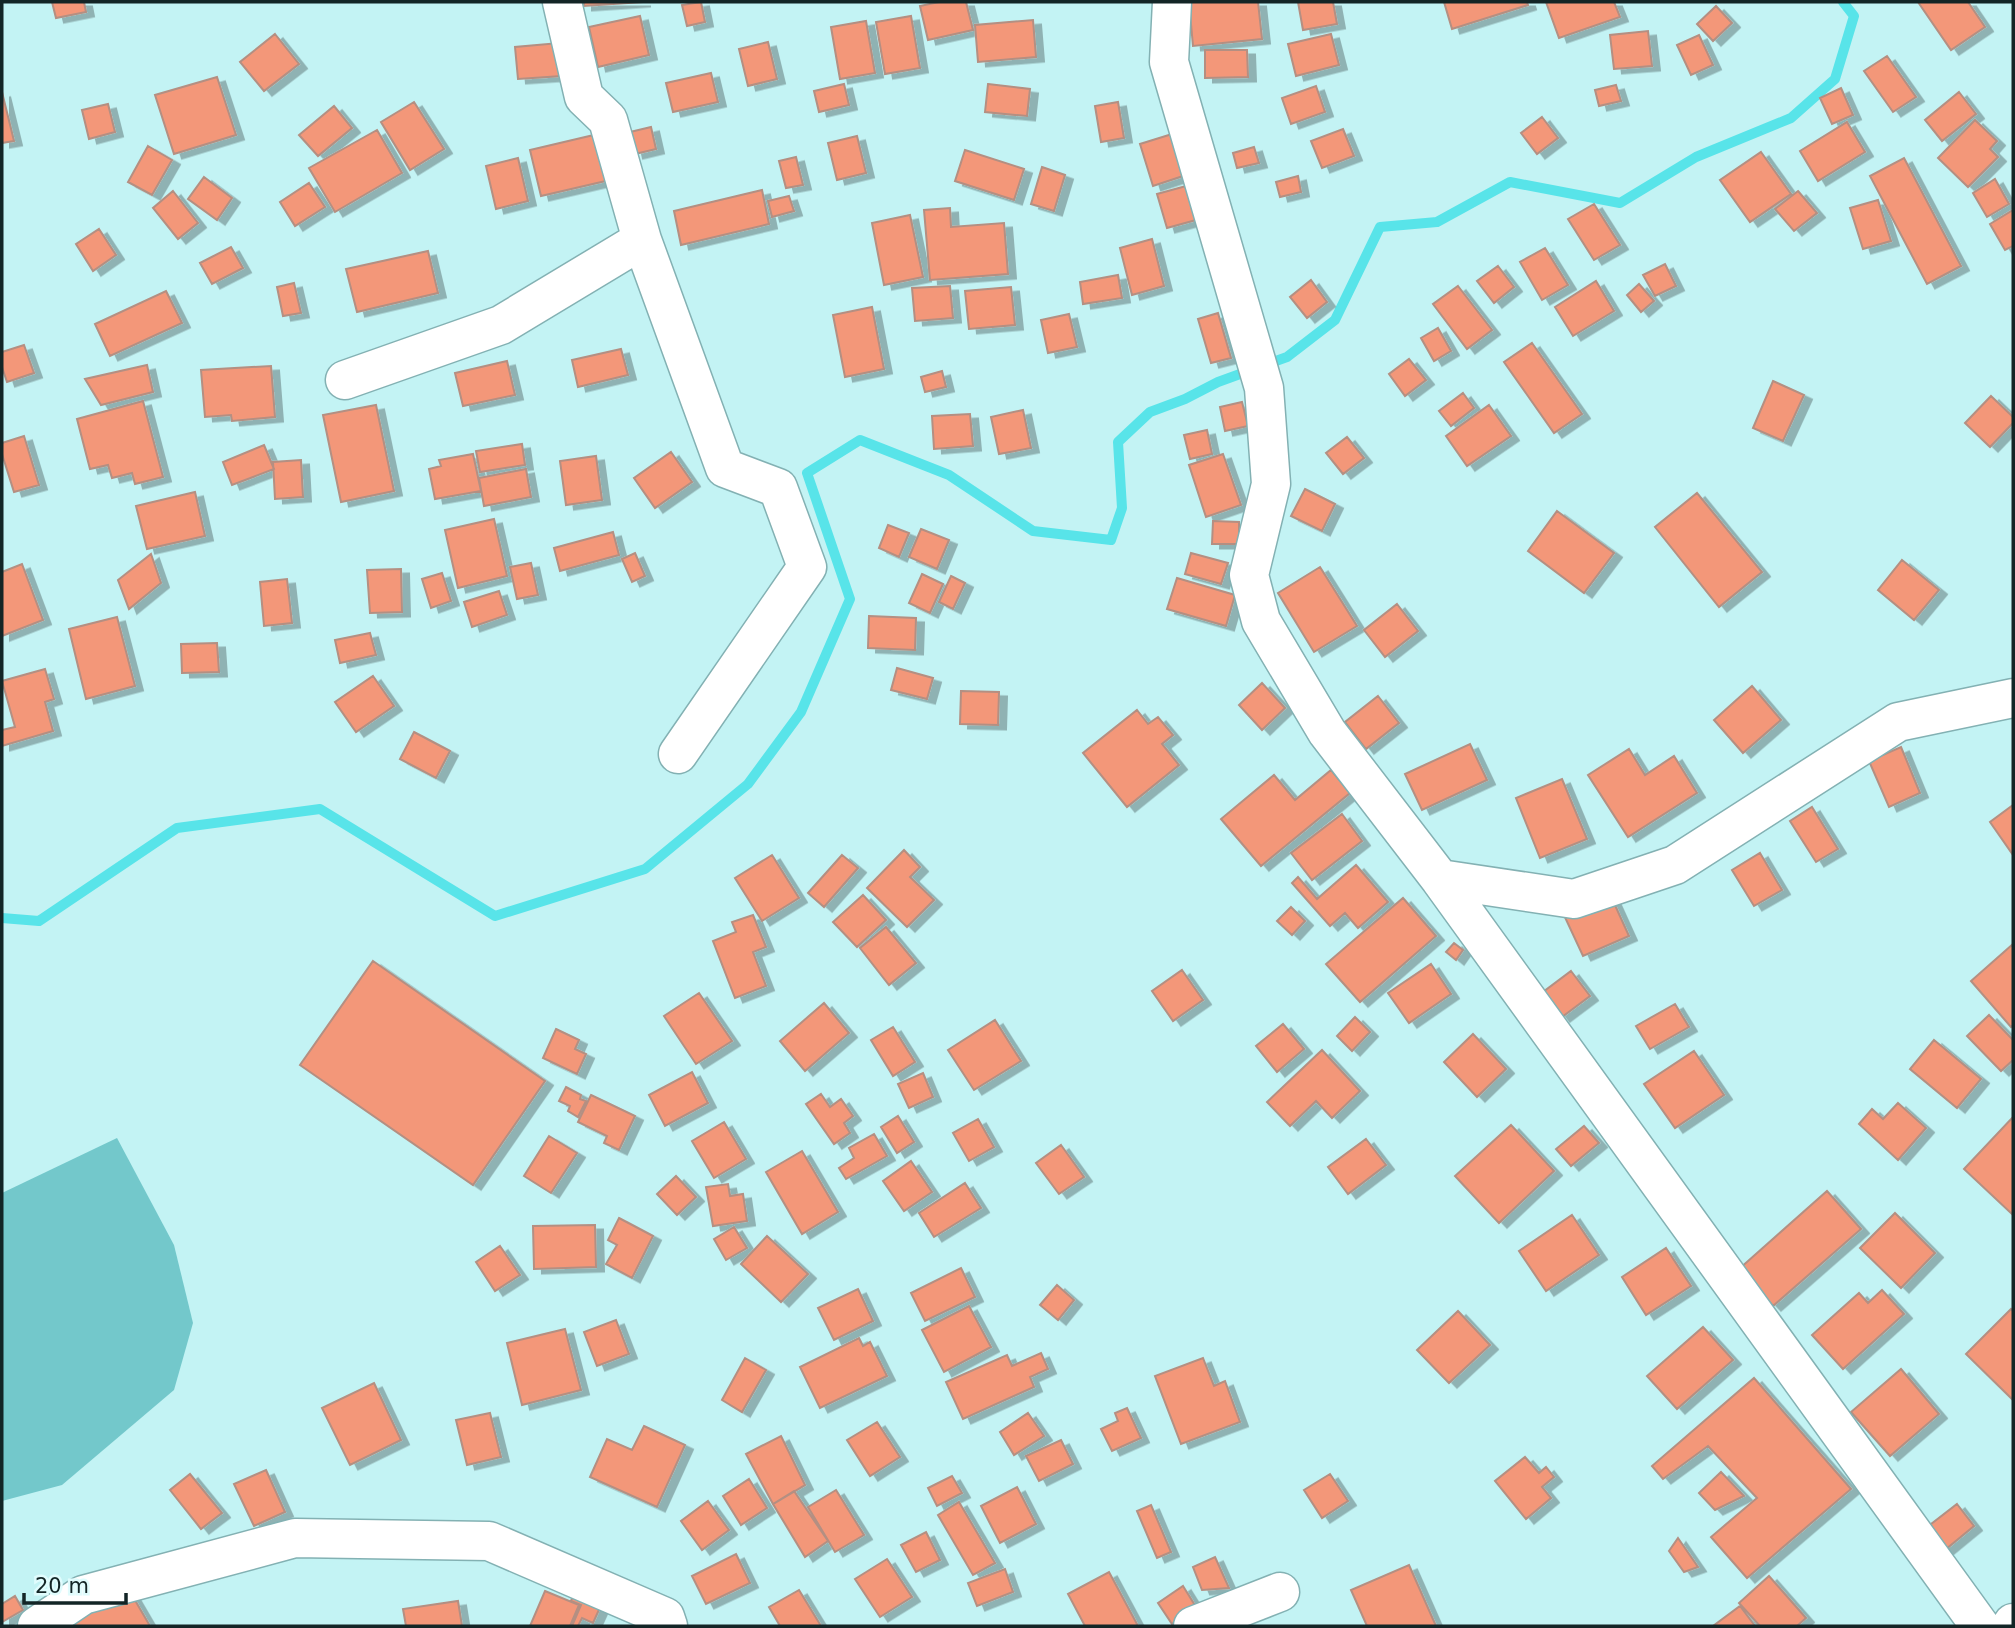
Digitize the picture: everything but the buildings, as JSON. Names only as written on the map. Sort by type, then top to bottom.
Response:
[{"type":"street","points":[[562,2],[583,97],[608,120],[642,240],[725,468],[778,488],[807,567],[678,754]]},
{"type":"street","points":[[1172,2],[1169,62],[1247,339],[1264,388],[1271,484],[1250,575],[1261,621],[1327,732],[1440,879],[1980,1626]]},
{"type":"street","points":[[345,380],[500,325],[642,240]]},
{"type":"street","points":[[1440,879],[1574,899],[1675,865],[1898,722],[2013,698]]},
{"type":"street","points":[[37,1626],[83,1595],[295,1538],[489,1541],[664,1617],[668,1626]]},
{"type":"street","points":[[1193,1626],[1280,1592]]},
{"type":"shaded area","points":[[117,1138],[174,1245],[193,1323],[174,1390],[62,1485],[2,1501],[2,1193]]},
{"type":"waterway","points":[[2,918],[39,921],[177,828],[320,809],[495,916],[645,869],[748,784],[801,712],[850,599],[807,473],[860,440],[949,475],[1033,531],[1111,540],[1122,508],[1118,442],[1150,412],[1185,399],[1218,382],[1287,357],[1335,320],[1380,227],[1437,222],[1510,182],[1620,203],[1696,157],[1791,118],[1835,79],[1854,16],[1843,2]]}]
